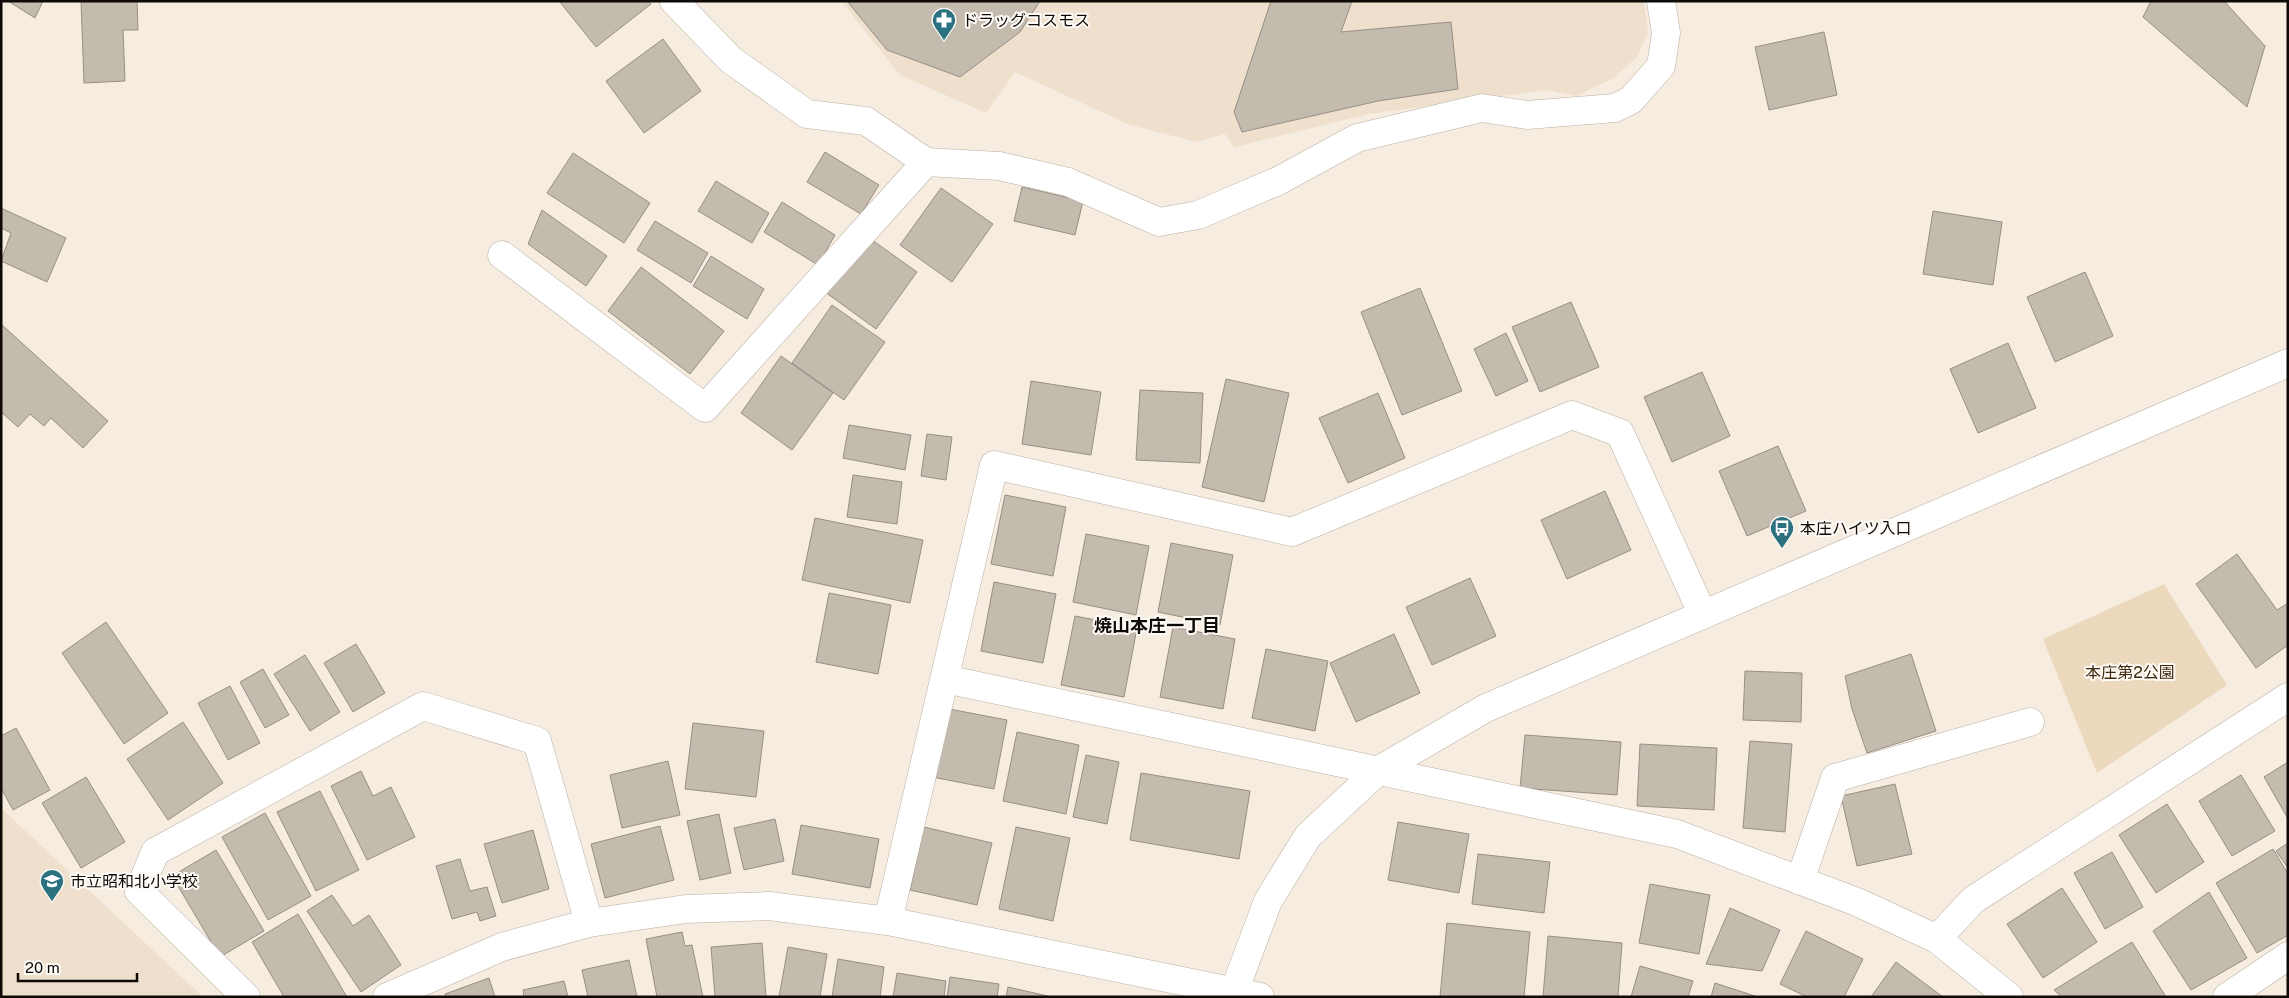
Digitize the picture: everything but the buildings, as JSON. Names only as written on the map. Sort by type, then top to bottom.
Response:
[{"type":"street","points":[[674,1],[731,60],[807,114],[866,121],[926,162],[1000,166],[1068,182],[1158,222],[1198,215],[1278,181],[1357,138],[1482,108],[1527,115],[1615,108],[1631,100],[1661,66],[1666,33],[1661,1]]},
{"type":"street","points":[[502,255],[705,408],[926,162]]},
{"type":"street","points":[[1232,994],[1268,901],[1308,836],[1379,770],[1486,708],[2288,363]]},
{"type":"street","points":[[888,921],[994,466],[1292,532],[1572,415],[1620,433],[1704,615]]},
{"type":"street","points":[[945,679],[1677,834],[1858,902],[1937,939],[2009,997]]},
{"type":"street","points":[[1937,939],[1973,900],[2288,697]]},
{"type":"street","points":[[246,997],[139,891],[155,852],[423,706],[537,741],[589,923]]},
{"type":"street","points":[[1800,881],[1835,778],[2030,722]]},
{"type":"street","points":[[386,997],[502,947],[589,923],[686,909],[769,906],[888,921],[1232,994],[1260,997]]},
{"type":"street","points":[[2227,997],[2288,956]]},
{"type":"shaded area","points":[[841,1],[1644,1],[1648,33],[1637,57],[1614,78],[1576,96],[1547,90],[1369,114],[1234,147],[1225,134],[1197,142],[1130,125],[1015,72],[986,113],[900,75]]},
{"type":"shaded area","name":"市立昭和北小学校","points":[[1,808],[203,997],[1,997]]},
{"type":"green space","name":"本庄第2公園","points":[[2164,584],[2227,685],[2097,773],[2043,639]]},
{"type":"place","name":"ドラッグコスモス","points":[[944,41]]},
{"type":"place","name":"本庄ハイツ入口","points":[[1782,549]]},
{"type":"place","name":"市立昭和北小学校","points":[[52,902]]},
{"type":"district","name":"焼山本庄一丁目","points":[[1157,625]]}]
